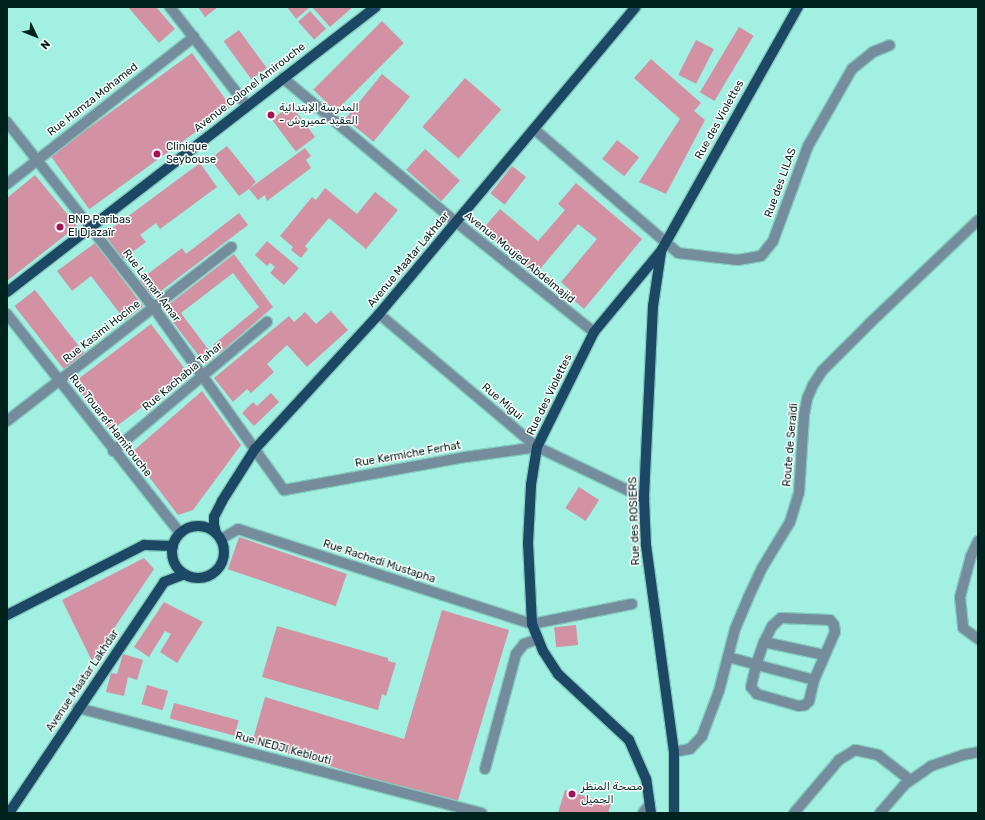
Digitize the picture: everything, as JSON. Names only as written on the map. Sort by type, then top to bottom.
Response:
[{"type":"main road","name":"Avenue Maatar Lakhdar","points":[[219,536],[214,517],[222,500],[255,449],[378,314],[636,7]]},
{"type":"main road","name":"Rue des Violettes","points":[[651,808],[646,779],[629,740],[558,674],[543,651],[532,624],[528,543],[531,485],[537,447],[594,332],[661,252],[665,242],[798,7]]},
{"type":"main road","name":"Avenue Colonel Amirouche","points":[[7,292],[284,78],[369,9]]},
{"type":"main road","name":"Rue des ROSIERS","points":[[661,252],[653,306],[644,498],[646,545],[674,752],[674,813]]},
{"type":"main road","points":[[198,526],[210,528],[219,536],[224,547],[224,556],[222,564],[216,571],[201,578],[185,574],[174,563],[172,551],[173,546],[180,533],[186,529],[198,526]]},
{"type":"main road","points":[[7,615],[144,545],[173,546]]},
{"type":"main road","name":"Avenue Maatar Lakhdar","points":[[9,813],[78,708],[164,582],[185,574]]},
{"type":"street","points":[[170,7],[247,106]]},
{"type":"street","name":"Rue Hamza Mohamed","points":[[7,184],[194,37]]},
{"type":"street","name":"Rue des LILAS","points":[[534,129],[678,253],[738,260],[761,256],[773,241],[808,146],[852,69],[873,52],[890,45]]},
{"type":"street","name":"Avenue Moujed Abdelmajid","points":[[284,78],[456,222],[594,332]]},
{"type":"street","name":"Rue Lamari Amar","points":[[7,122],[91,226],[154,308],[284,490]]},
{"type":"street","name":"Route de Seraïdi","points":[[674,752],[690,749],[702,736],[719,691],[735,629],[762,568],[790,522],[799,493],[804,415],[807,399],[813,385],[822,371],[870,323],[978,220]]},
{"type":"street","name":"Rue Kasimi Hocine","points":[[7,421],[154,308],[230,246]]},
{"type":"street","name":"Rue Touaref Hamitouche","points":[[7,314],[113,451],[180,533]]},
{"type":"street","name":"Rue Migui","points":[[378,314],[537,447],[644,498]]},
{"type":"street","name":"Rue Kachabia Tahar","points":[[113,451],[267,322]]},
{"type":"street","name":"Rue Kermiche Ferhat","points":[[284,490],[466,457],[537,447]]},
{"type":"street","name":"Rue Rachedi Mustapha","points":[[219,536],[238,529],[532,624]]},
{"type":"street","points":[[978,541],[971,556],[960,597],[964,628],[978,639]]},
{"type":"street","points":[[532,624],[632,604]]},
{"type":"street","points":[[781,618],[830,620],[834,625],[835,632],[824,654],[814,680],[810,701],[805,705],[800,706],[756,694],[751,687],[756,665],[764,642],[772,626],[781,618]]},
{"type":"street","points":[[485,769],[516,654],[524,644],[538,639]]},
{"type":"street","points":[[764,642],[824,654]]},
{"type":"street","points":[[728,657],[814,680]]},
{"type":"street","name":"Rue NEDJI Keblouti","points":[[78,708],[482,813]]},
{"type":"street","points":[[794,813],[839,760],[855,750],[878,754],[910,780]]},
{"type":"street","points":[[880,813],[904,785],[931,766],[963,755],[978,752]]},
{"type":"street","points":[[643,813],[651,808]]},
{"type":"building","points":[[128,7],[156,7],[175,29],[159,43]]},
{"type":"building","points":[[198,7],[218,7],[205,17]]},
{"type":"building","points":[[287,7],[310,7],[296,19]]},
{"type":"building","points":[[312,7],[353,7],[330,27]]},
{"type":"building","points":[[310,11],[326,29],[314,40],[298,22]]},
{"type":"building","points":[[382,21],[404,43],[335,112],[313,90]]},
{"type":"building","points":[[739,27],[754,36],[714,101],[700,92]]},
{"type":"building","points":[[239,30],[267,68],[251,79],[224,41]]},
{"type":"building","points":[[696,40],[714,49],[696,84],[678,75]]},
{"type":"building","points":[[192,53],[231,106],[89,209],[50,156]]},
{"type":"building","points":[[651,59],[701,103],[694,111],[705,120],[666,194],[639,182],[680,119],[634,78]]},
{"type":"building","points":[[382,74],[410,97],[373,142],[345,119]]},
{"type":"building","points":[[465,78],[501,109],[459,159],[422,127]]},
{"type":"building","points":[[291,105],[315,137],[296,151],[272,119]]},
{"type":"building","points":[[617,140],[639,157],[624,176],[602,159]]},
{"type":"building","points":[[227,146],[256,182],[239,196],[214,164],[219,160],[215,155]]},
{"type":"building","points":[[305,148],[311,156],[306,160],[311,168],[267,201],[265,195],[258,200],[249,189]]},
{"type":"building","points":[[425,149],[460,180],[441,201],[406,170]]},
{"type":"building","points":[[200,163],[217,187],[160,229],[156,223],[140,235],[146,242],[123,259],[104,234]]},
{"type":"building","points":[[512,166],[526,177],[505,205],[490,194]]},
{"type":"building","points":[[35,175],[77,226],[7,281],[7,198]]},
{"type":"building","points":[[576,183],[642,239],[584,309],[569,296],[572,292],[561,282],[597,239],[578,224],[535,275],[482,230],[500,209],[538,241],[565,210],[558,204]]},
{"type":"building","points":[[325,188],[357,214],[375,192],[398,210],[366,249],[329,218],[305,246],[308,249],[301,258],[291,250],[293,247],[280,236],[312,197],[316,200]]},
{"type":"building","points":[[239,213],[248,225],[153,297],[140,280],[182,248],[186,254]]},
{"type":"building","points":[[267,241],[299,268],[284,285],[270,273],[275,267],[270,263],[267,266],[255,255]]},
{"type":"building","points":[[95,243],[143,306],[125,320],[91,276],[72,291],[57,271]]},
{"type":"building","points":[[234,254],[273,307],[220,353],[213,345],[259,307],[233,273],[181,313],[214,357],[205,364],[163,309]]},
{"type":"building","points":[[35,290],[84,353],[64,369],[15,306]]},
{"type":"building","points":[[331,311],[348,330],[307,367],[287,345],[267,364],[274,372],[251,393],[247,389],[233,402],[214,378],[289,316],[294,322],[305,312],[316,324]]},
{"type":"building","points":[[151,324],[188,373],[110,431],[74,382]]},
{"type":"building","points":[[202,391],[241,445],[193,510],[178,515],[131,453]]},
{"type":"building","points":[[271,393],[279,402],[254,426],[242,413],[253,402],[257,406]]},
{"type":"building","points":[[579,487],[599,500],[586,521],[565,508]]},
{"type":"building","points":[[239,537],[347,574],[336,606],[228,569]]},
{"type":"building","points":[[144,558],[154,569],[92,661],[62,600]]},
{"type":"building","points":[[164,602],[203,622],[177,663],[160,652],[171,634],[165,631],[149,657],[134,647]]},
{"type":"building","points":[[442,610],[509,630],[457,804],[252,743],[265,697],[404,739]]},
{"type":"building","points":[[576,625],[578,645],[556,647],[554,627]]},
{"type":"building","points":[[277,626],[388,658],[388,661],[396,663],[386,696],[382,694],[378,710],[262,677]]},
{"type":"building","points":[[123,654],[143,660],[137,680],[128,677],[124,696],[106,692],[111,673],[117,674]]},
{"type":"building","points":[[147,685],[168,691],[163,710],[141,704]]},
{"type":"building","points":[[174,703],[239,720],[235,736],[170,718]]},
{"type":"building","points":[[565,790],[611,804],[608,813],[558,813]]},
{"type":"place","name":"المدرسة الإبتدائية - العقيد عميروش","points":[[271,115]]},
{"type":"place","name":"Clinique Seybouse","points":[[157,154]]},
{"type":"place","name":"BNP Paribas El Djazaïr","points":[[60,227]]},
{"type":"place","name":"مصحة المنظر الجميل","points":[[572,794]]}]
